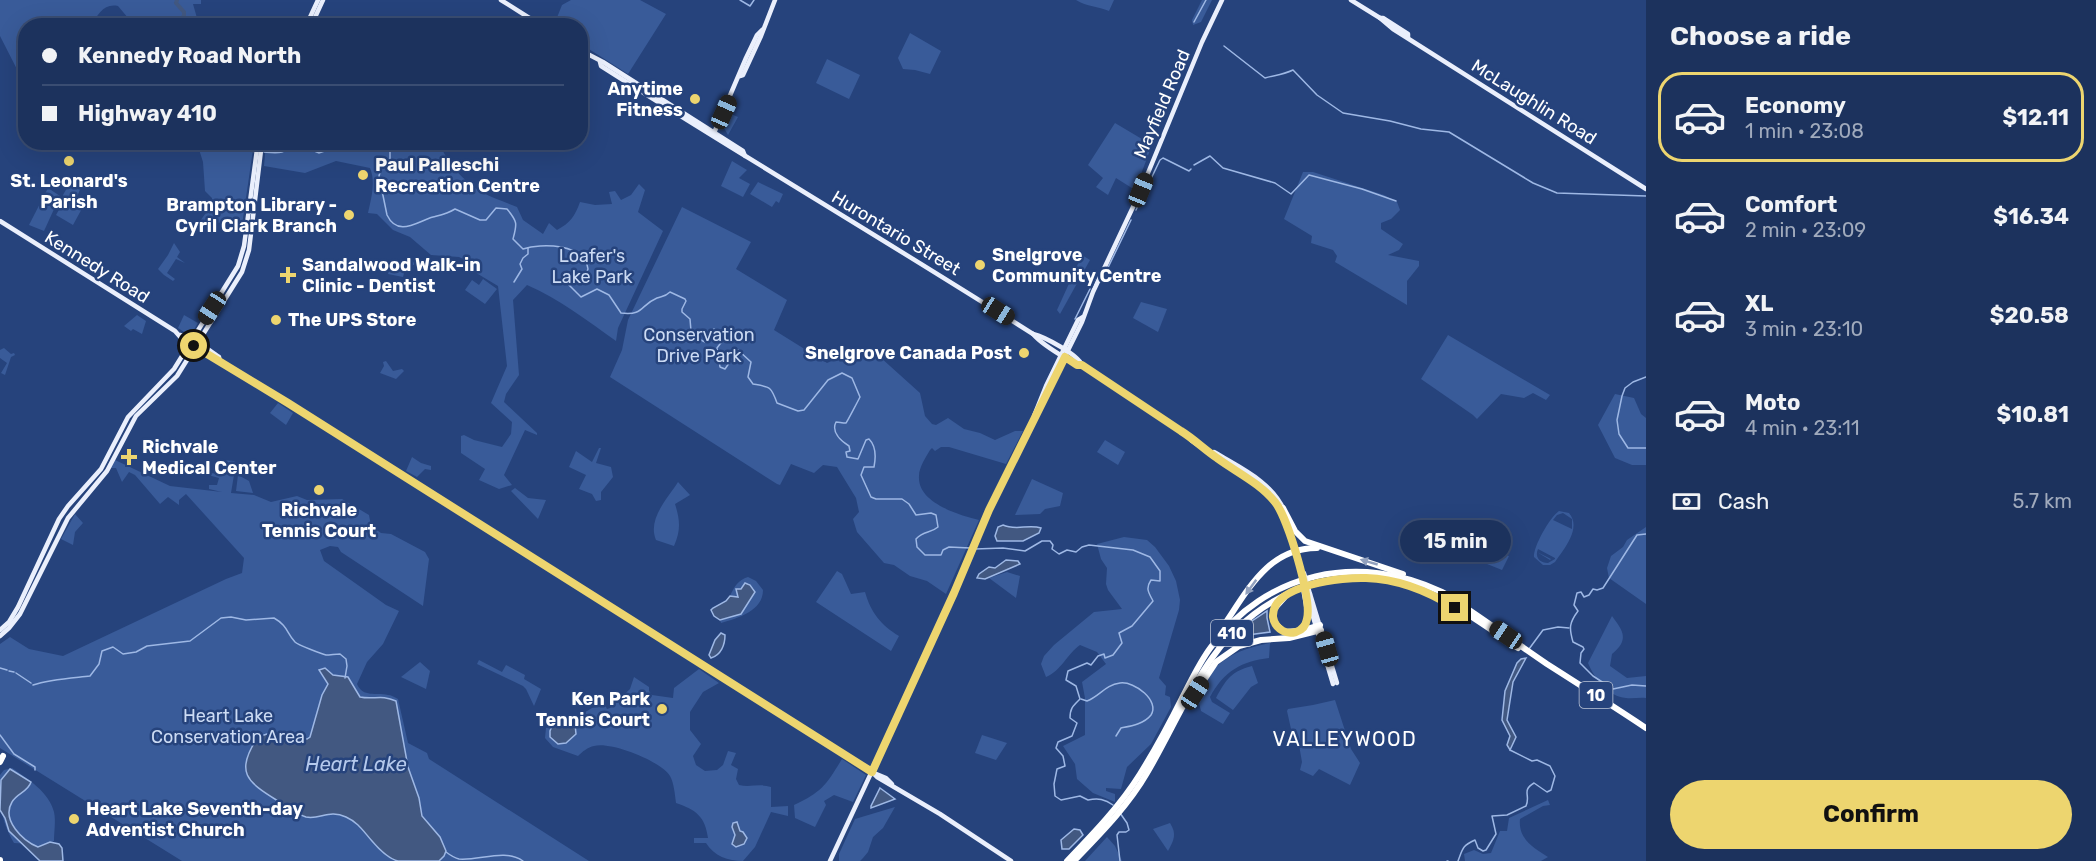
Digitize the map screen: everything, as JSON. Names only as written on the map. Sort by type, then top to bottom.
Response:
[{"type":"highway","points":[[1284,508],[1299,536],[1310,544],[1426,581],[1490,627]]},
{"type":"highway","points":[[1209,649],[1269,565],[1281,556],[1296,551],[1322,548]]},
{"type":"highway","name":"410","points":[[1125,799],[1209,649],[1234,620],[1256,602],[1280,588],[1312,577],[1343,572],[1378,572],[1403,577],[1442,592]]},
{"type":"highway","name":"410","points":[[1074,861],[1146,775],[1212,658],[1241,624],[1288,592],[1311,584],[1337,579],[1368,578],[1405,585],[1435,596],[1490,627]]},
{"type":"highway","points":[[1311,584],[1283,598],[1274,610],[1273,618],[1280,629],[1288,633],[1318,628]]},
{"type":"highway","points":[[1299,631],[1307,621],[1307,593]]},
{"type":"highway","name":"10","points":[[1490,627],[1646,728]]},
{"type":"highway","points":[[1182,711],[1212,668],[1235,648],[1252,642],[1289,639],[1318,628]]},
{"type":"highway","name":"410","points":[[1067,861],[1100,830]]},
{"type":"main road","points":[[310,18],[318,0]]},
{"type":"main road","points":[[315,18],[323,0]]},
{"type":"main road","points":[[501,0],[529,18]]},
{"type":"main road","points":[[713,135],[740,76],[739,73],[775,0]]},
{"type":"main road","name":"Mayfield Road","points":[[830,861],[975,542],[1034,419],[1035,411],[1131,213],[1172,112],[1222,0]]},
{"type":"main road","name":"McLaughlin Road","points":[[1351,0],[1646,189]]},
{"type":"main road","name":"Hurontario Street","points":[[588,55],[699,123],[713,135]]},
{"type":"main road","name":"Hurontario Street","points":[[600,62],[601,66],[743,151],[745,156],[1033,334],[1038,340],[1080,360],[1082,365],[1189,437],[1269,495],[1282,513],[1296,551]]},
{"type":"main road","points":[[713,135],[724,112]]},
{"type":"main road","points":[[699,123],[710,128],[717,124]]},
{"type":"main road","points":[[0,630],[9,622],[18,607],[56,525],[68,506],[101,469],[128,417],[168,377],[215,309],[243,253],[259,150]]},
{"type":"main road","name":"Kennedy Road","points":[[0,221],[180,335],[219,357],[220,361],[872,772]]},
{"type":"main road","points":[[0,636],[20,614],[71,512],[107,471],[131,422],[173,381],[193,343]]},
{"type":"main road","name":"Hurontario Street","points":[[1189,437],[1228,459],[1260,481],[1274,493],[1284,508],[1335,684]]},
{"type":"main road","points":[[872,772],[885,778],[896,788],[1011,861]]},
{"type":"green space","points":[[0,0],[201,0],[201,4],[193,4],[197,18],[128,18],[118,6],[109,6],[96,18],[18,18],[18,71],[0,36]]},
{"type":"green space","points":[[571,0],[640,0],[666,14],[628,74],[588,48],[588,18],[557,18],[562,5]]},
{"type":"green space","points":[[1076,0],[1114,0],[1109,11]]},
{"type":"green space","points":[[1202,0],[1212,0],[1201,22],[1193,25],[1192,20]]},
{"type":"green space","points":[[910,33],[941,51],[930,74],[903,69],[898,58]]},
{"type":"green space","points":[[827,59],[860,75],[849,99],[816,83]]},
{"type":"green space","points":[[729,113],[738,117],[728,135],[723,126]]},
{"type":"green space","points":[[1115,123],[1152,145],[1135,190],[1116,178],[1108,195],[1096,187],[1103,178],[1088,165]]},
{"type":"green space","points":[[199,150],[253,150],[242,225],[200,221],[211,206],[212,198],[205,191],[203,162]]},
{"type":"green space","name":"Loafer's Lake Park","points":[[265,150],[443,150],[456,171],[469,183],[486,194],[517,207],[523,220],[543,234],[549,223],[557,230],[569,222],[580,202],[595,205],[612,204],[609,192],[615,191],[621,200],[631,195],[639,184],[645,190],[638,212],[663,231],[618,328],[616,341],[562,304],[527,285],[513,300],[519,375],[506,394],[504,402],[537,435],[525,430],[504,475],[512,485],[499,489],[479,480],[485,469],[461,453],[461,436],[502,447],[511,434],[512,422],[491,403],[507,366],[498,286],[473,271],[476,265],[459,257],[431,255],[410,237],[393,230],[377,214],[368,213],[373,185],[370,168],[336,161],[305,173],[264,166]]},
{"type":"green space","points":[[732,161],[747,170],[739,178],[750,184],[743,197],[721,186]]},
{"type":"green space","points":[[1303,172],[1313,172],[1384,195],[1397,202],[1400,210],[1391,219],[1381,223],[1381,229],[1403,244],[1399,250],[1388,255],[1419,261],[1419,266],[1407,281],[1407,305],[1335,262],[1337,256],[1333,250],[1311,243],[1312,236],[1284,219]]},
{"type":"green space","points":[[72,179],[82,185],[76,199],[85,203],[73,225],[56,215]]},
{"type":"green space","points":[[758,182],[783,194],[779,203],[776,201],[772,207],[750,194]]},
{"type":"green space","points":[[48,188],[60,196],[44,231],[29,225]]},
{"type":"green space","name":"Conservation Drive Park","points":[[682,207],[751,242],[736,269],[787,300],[774,330],[827,363],[836,359],[871,353],[880,357],[920,393],[925,416],[932,424],[936,425],[948,418],[964,429],[995,440],[1015,431],[1023,431],[1006,464],[949,447],[941,447],[935,451],[932,448],[923,462],[919,476],[920,485],[925,494],[951,511],[979,520],[946,594],[927,581],[910,576],[894,565],[884,563],[857,532],[853,519],[859,512],[856,498],[837,467],[823,465],[814,473],[791,464],[780,485],[777,484],[610,377],[622,350],[628,320]]},
{"type":"green space","points":[[174,243],[180,252],[177,257],[185,263],[176,259],[167,273],[175,279],[173,281],[158,269]]},
{"type":"green space","points":[[1082,255],[1090,260],[1060,314],[1057,310]]},
{"type":"green space","points":[[411,259],[415,264],[405,270],[403,277],[388,274],[391,264],[404,269]]},
{"type":"green space","points":[[483,279],[497,289],[485,304],[465,290],[472,280],[479,285]]},
{"type":"green space","points":[[1141,302],[1167,309],[1158,332],[1133,318]]},
{"type":"green space","points":[[137,315],[146,321],[142,334],[124,326]]},
{"type":"green space","points":[[184,315],[198,323],[190,336],[178,328]]},
{"type":"green space","points":[[1448,335],[1550,395],[1546,400],[1533,393],[1524,398],[1501,394],[1477,419],[1421,379]]},
{"type":"green space","points":[[4,348],[15,355],[11,357],[5,375],[1,373],[7,363],[0,358],[0,350]]},
{"type":"green space","points":[[386,361],[393,371],[402,369],[404,371],[396,379],[380,373],[384,366],[383,362]]},
{"type":"green space","points":[[1615,394],[1634,398],[1641,414],[1646,418],[1646,465],[1632,465],[1615,458],[1598,425]]},
{"type":"green space","points":[[278,403],[293,413],[286,425],[270,413]]},
{"type":"green space","points":[[1105,440],[1125,452],[1118,465],[1097,452]]},
{"type":"green space","points":[[601,448],[596,463],[611,467],[613,477],[601,492],[601,500],[596,501],[592,494],[579,489],[586,475],[569,467],[576,451],[592,462]]},
{"type":"green space","points":[[412,457],[431,466],[431,470],[425,469],[417,477],[406,471]]},
{"type":"green space","name":"Heart Lake Conservation Area","points":[[115,460],[170,486],[222,492],[209,489],[209,485],[217,485],[219,478],[208,475],[209,473],[221,474],[222,460],[234,461],[236,463],[231,493],[254,495],[271,502],[297,496],[307,500],[342,499],[369,515],[371,526],[381,533],[391,534],[425,552],[429,559],[423,606],[341,552],[338,547],[330,546],[320,550],[324,561],[386,605],[399,611],[383,644],[367,662],[357,684],[366,693],[389,695],[398,699],[408,743],[427,753],[429,759],[589,861],[182,861],[0,748],[0,644],[10,637],[29,649],[63,656],[242,573],[244,558],[186,494],[179,500],[179,505],[168,497],[160,504],[135,475],[129,472],[122,482],[116,468],[110,468]]},
{"type":"green space","points":[[238,475],[249,481],[253,493],[236,491]]},
{"type":"green space","points":[[1032,479],[1063,493],[1060,506],[1045,509],[1040,514],[1015,515]]},
{"type":"green space","points":[[678,482],[690,495],[675,504],[679,525],[674,546],[656,540],[654,524],[660,509]]},
{"type":"green space","points":[[515,488],[528,498],[546,500],[538,519],[511,491]]},
{"type":"green space","points":[[1559,511],[1569,513],[1572,519],[1574,525],[1573,532],[1555,562],[1543,565],[1534,557],[1534,552],[1543,532]],"holes":[[[1563,513],[1572,519],[1572,529],[1553,520],[1557,515]],[[1538,549],[1555,558],[1555,559],[1548,563],[1541,561],[1537,557]]]},
{"type":"green space","points":[[75,514],[83,523],[75,532],[73,545],[61,539]]},
{"type":"green space","points":[[1646,527],[1646,604],[1609,578],[1607,568],[1611,556],[1623,547],[1627,540]]},
{"type":"green space","points":[[1124,537],[1147,540],[1155,547],[1169,566],[1176,581],[1180,600],[1159,678],[1166,686],[1165,695],[1170,697],[1171,707],[1151,744],[1127,767],[1121,789],[1106,788],[1106,791],[1115,794],[1115,802],[1093,793],[1077,779],[1075,764],[1063,746],[1085,735],[1085,698],[1082,682],[1106,664],[1097,652],[1080,645],[1056,671],[1046,677],[1041,664],[1044,656],[1054,645],[1094,612],[1122,609],[1108,590],[1107,568],[1101,559],[1097,544]]},
{"type":"green space","points":[[1494,552],[1509,556],[1502,570],[1487,564]]},
{"type":"green space","points":[[837,571],[842,574],[851,594],[865,592],[878,618],[899,636],[891,651],[816,602]]},
{"type":"green space","points":[[1007,572],[1020,576],[1016,598],[989,578]]},
{"type":"green space","points":[[748,577],[756,581],[763,590],[759,603],[735,619],[721,623],[720,620],[734,617],[745,606],[754,589],[748,583],[741,589],[736,589],[738,597],[730,596],[737,584]]},
{"type":"green space","points":[[1612,616],[1622,631],[1623,640],[1612,654],[1610,666],[1627,678],[1646,676],[1646,698],[1626,698],[1614,694],[1598,680],[1588,663]]},
{"type":"green space","points":[[1270,643],[1269,658],[1242,665],[1228,674],[1215,688],[1210,697],[1212,702],[1230,713],[1223,724],[1201,711],[1197,695],[1210,673],[1218,665],[1235,654]]},
{"type":"green space","points":[[479,660],[502,672],[506,665],[525,675],[524,679],[541,689],[534,706],[523,686],[477,664]]},
{"type":"green space","points":[[420,662],[430,671],[426,689],[401,677]]},
{"type":"green space","points":[[1252,666],[1258,683],[1251,687],[1233,710],[1216,698],[1230,677],[1239,670]]},
{"type":"green space","points":[[699,669],[719,683],[703,692],[690,712],[690,730],[701,744],[693,756],[696,765],[705,771],[717,770],[723,765],[728,751],[736,753],[731,765],[738,769],[736,779],[739,785],[771,787],[771,807],[788,806],[788,816],[771,812],[755,847],[743,861],[722,857],[706,843],[694,843],[694,838],[708,838],[705,824],[694,811],[676,803],[670,776],[657,764],[611,746],[590,747],[578,756],[553,747],[545,738],[546,728],[554,721],[572,720],[592,708],[605,705],[607,709],[610,708],[630,689],[634,677],[649,687],[652,695],[673,698],[674,688]]},
{"type":"green space","points":[[1335,700],[1351,749],[1360,763],[1350,785],[1319,769],[1313,776],[1300,770],[1302,762],[1299,745],[1296,743],[1296,729],[1291,729],[1287,711]]},
{"type":"green space","points":[[982,735],[1007,743],[996,760],[975,753]]},
{"type":"green space","points":[[842,759],[866,775],[853,802],[834,795],[824,801],[826,805],[815,827],[795,818],[794,805],[822,787]]},
{"type":"green space","points":[[12,768],[48,798],[55,819],[54,841],[38,847],[31,844],[14,843],[3,818],[0,794],[0,775],[4,770]]},
{"type":"green space","points":[[1548,800],[1550,805],[1543,806],[1520,819],[1520,826],[1528,842],[1548,857],[1541,861],[1465,861],[1464,854],[1474,850],[1483,854],[1491,853],[1500,831],[1507,831],[1509,818]]},
{"type":"green space","points":[[895,807],[883,828],[873,837],[868,852],[860,861],[839,861],[839,854],[855,819]]},
{"type":"green space","points":[[1170,823],[1174,837],[1168,851],[1153,829]]},
{"type":"green space","points":[[1107,837],[1115,846],[1122,861],[1085,861]]},
{"type":"water","points":[[314,150],[328,150],[319,153]]},
{"type":"water","points":[[1003,525],[1041,528],[1039,533],[1023,541],[997,541],[995,536],[998,527]]},
{"type":"water","points":[[1006,560],[1018,561],[1020,564],[985,579],[977,578],[989,567],[995,568]]},
{"type":"water","points":[[745,583],[750,585],[755,592],[741,614],[720,620],[714,616],[711,610],[730,596],[738,597],[736,589],[741,589]]},
{"type":"water","points":[[1267,611],[1270,632],[1240,636],[1252,621]]},
{"type":"water","points":[[721,633],[725,635],[723,646],[717,655],[711,658],[709,655],[715,640]]},
{"type":"water","points":[[1526,658],[1513,682],[1507,720],[1516,737],[1510,750],[1507,745],[1510,736],[1502,720],[1505,691],[1517,663]]},
{"type":"water","name":"Heart Lake","points":[[325,668],[333,675],[348,677],[360,697],[386,698],[396,701],[408,767],[419,798],[422,816],[440,837],[446,851],[439,861],[395,860],[380,850],[350,819],[335,814],[311,818],[302,816],[258,788],[247,775],[247,759],[258,737],[267,734],[307,739],[310,737],[322,695],[328,684],[319,670]]},
{"type":"water","points":[[566,722],[575,724],[576,734],[566,743],[558,744],[550,737],[550,731],[552,726]]},
{"type":"water","points":[[10,769],[31,782],[12,802],[9,809],[11,823],[20,835],[38,847],[50,842],[59,844],[62,848],[63,861],[40,861],[9,831],[0,810],[1,780]]},
{"type":"water","points":[[880,788],[895,799],[871,808],[871,806]]},
{"type":"water","points":[[737,822],[740,831],[747,838],[744,844],[736,847],[732,844],[735,835],[732,827],[733,823]]},
{"type":"water","points":[[1074,829],[1080,830],[1083,835],[1069,849],[1062,849],[1061,840]]},
{"type":"waterway","points":[[177,0],[176,3],[184,12],[182,18]]},
{"type":"waterway","points":[[740,0],[750,6],[754,0]]},
{"type":"waterway","points":[[1194,22],[1206,0]]},
{"type":"waterway","points":[[1224,46],[1265,78],[1293,70],[1317,95],[1343,113],[1421,129],[1449,132],[1533,183],[1557,193],[1646,196]]},
{"type":"waterway","points":[[251,150],[255,151]]},
{"type":"waterway","points":[[264,152],[277,153],[286,150]]},
{"type":"waterway","points":[[390,150],[390,161],[381,169],[379,176],[387,215],[397,226],[408,226],[455,209],[480,220],[486,220],[496,208],[507,209],[516,223],[513,239],[523,249],[540,246],[561,247],[579,254],[585,260],[588,269],[584,277],[568,284],[581,297],[597,289],[609,295],[621,313],[628,314],[638,311],[670,292],[685,299],[682,312],[690,319],[691,331],[697,338],[705,342],[708,340],[707,334],[714,329],[723,335],[723,340],[717,348],[720,367],[725,369],[738,350],[751,362],[748,377],[753,384],[769,388],[777,403],[798,411],[804,410],[828,380],[842,373],[852,378],[860,397],[846,423],[836,422],[835,429],[840,439],[849,446],[850,451],[846,452],[847,457],[858,459],[866,440],[869,439],[873,445],[874,467],[864,467],[861,475],[871,497],[902,499],[909,504],[916,515],[931,513],[936,515],[938,527],[916,539],[917,547],[925,555],[941,555],[943,550],[949,547],[970,548]]},
{"type":"waterway","points":[[1194,165],[1210,156],[1223,168],[1275,183],[1291,194],[1309,175],[1396,201]]},
{"type":"waterway","points":[[1136,210],[1160,160],[1163,158],[1189,171],[1191,169]]},
{"type":"waterway","points":[[1101,282],[1131,220]]},
{"type":"waterway","points":[[514,282],[522,269],[520,264],[528,254],[528,248]]},
{"type":"waterway","points":[[1075,319],[1095,279]]},
{"type":"waterway","points":[[1646,377],[1625,388],[1617,420],[1619,434],[1628,448],[1646,448]]},
{"type":"waterway","points":[[1646,534],[1637,535],[1603,588],[1593,589],[1589,595],[1584,597],[1581,592],[1577,593],[1574,605],[1578,611],[1571,622],[1570,629],[1573,642],[1584,649],[1580,663],[1593,676],[1613,689],[1632,685],[1646,686]]},
{"type":"waterway","points":[[975,549],[1003,548],[1025,551],[1042,541],[1050,541],[1053,545],[1052,549],[1059,554],[1067,550],[1076,552],[1089,545],[1133,550],[1150,557],[1160,571],[1160,581],[1151,580],[1148,586],[1153,601],[1132,626],[1119,633],[1122,643],[1113,655],[1105,658],[1104,654],[1098,656],[1091,665],[1087,663],[1068,671],[1066,680],[1076,686],[1080,699],[1071,712],[1070,718],[1077,723],[1072,736],[1058,742],[1056,748],[1063,756],[1065,766],[1057,769],[1054,784],[1055,796],[1061,800],[1080,796],[1088,800],[1104,800],[1113,805]]},
{"type":"waterway","points":[[33,685],[90,676],[99,664],[102,651],[113,647],[123,654],[136,652],[147,646],[190,641],[221,618],[231,617],[246,620],[274,618],[284,626],[295,642],[326,655],[340,654],[346,659],[345,678]]},
{"type":"waterway","points":[[1529,649],[1543,630],[1558,627],[1569,628]]},
{"type":"waterway","points":[[0,668],[7,670]]},
{"type":"waterway","points":[[9,671],[14,672]]},
{"type":"waterway","points":[[16,673],[31,683]]},
{"type":"waterway","points":[[1081,699],[1087,701],[1110,686],[1120,683],[1132,685],[1149,698],[1153,710],[1151,715],[1141,723],[1121,728],[1116,736]]},
{"type":"waterway","points":[[0,735],[14,754],[35,767],[35,770]]},
{"type":"waterway","points":[[1458,861],[1464,848],[1475,840],[1478,848],[1486,850],[1496,834],[1492,816],[1507,815],[1526,806],[1527,791],[1530,786],[1534,783],[1547,792],[1551,790],[1555,776],[1550,766],[1537,760],[1532,761],[1510,750]]},
{"type":"waterway","points":[[1120,813],[1129,830],[1119,832],[1117,835],[1120,861]]},
{"type":"waterway","points":[[446,852],[459,859],[508,855],[523,861]]},
{"type":"place","name":"Anytime Fitness","points":[[695,99]]},
{"type":"place","name":"St. Leonard's Parish","points":[[69,161]]},
{"type":"place","name":"Paul Palleschi Recreation Centre","points":[[363,175]]},
{"type":"place","name":"Brampton Library - Cyril Clark Branch","points":[[349,215]]},
{"type":"place","name":"Snelgrove Community Centre","points":[[980,265]]},
{"type":"place","name":"Sandalwood Walk-in Clinic - Dentist","points":[[288,275]]},
{"type":"place","name":"The UPS Store","points":[[276,320]]},
{"type":"place","name":"Snelgrove Canada Post","points":[[1024,353]]},
{"type":"place","name":"Richvale Medical Center","points":[[129,457]]},
{"type":"place","name":"Richvale Tennis Court","points":[[319,490]]},
{"type":"place","name":"Ken Park Tennis Court","points":[[662,709]]},
{"type":"place","name":"Heart Lake Seventh-day Adventist Church","points":[[74,819]]},
{"type":"district","name":"VALLEYWOOD","points":[[1345,739]]},
{"type":"route","points":[[194,346],[872,772],[954,593],[989,510],[1065,357],[1077,365],[1082,365],[1187,435],[1192,441],[1274,500],[1280,509],[1296,555],[1301,574],[1305,589],[1308,614],[1306,624],[1299,631],[1288,633],[1282,630],[1273,618],[1274,610],[1283,598],[1296,591],[1306,587],[1311,584],[1337,579],[1368,578],[1413,586],[1455,608]]}]
